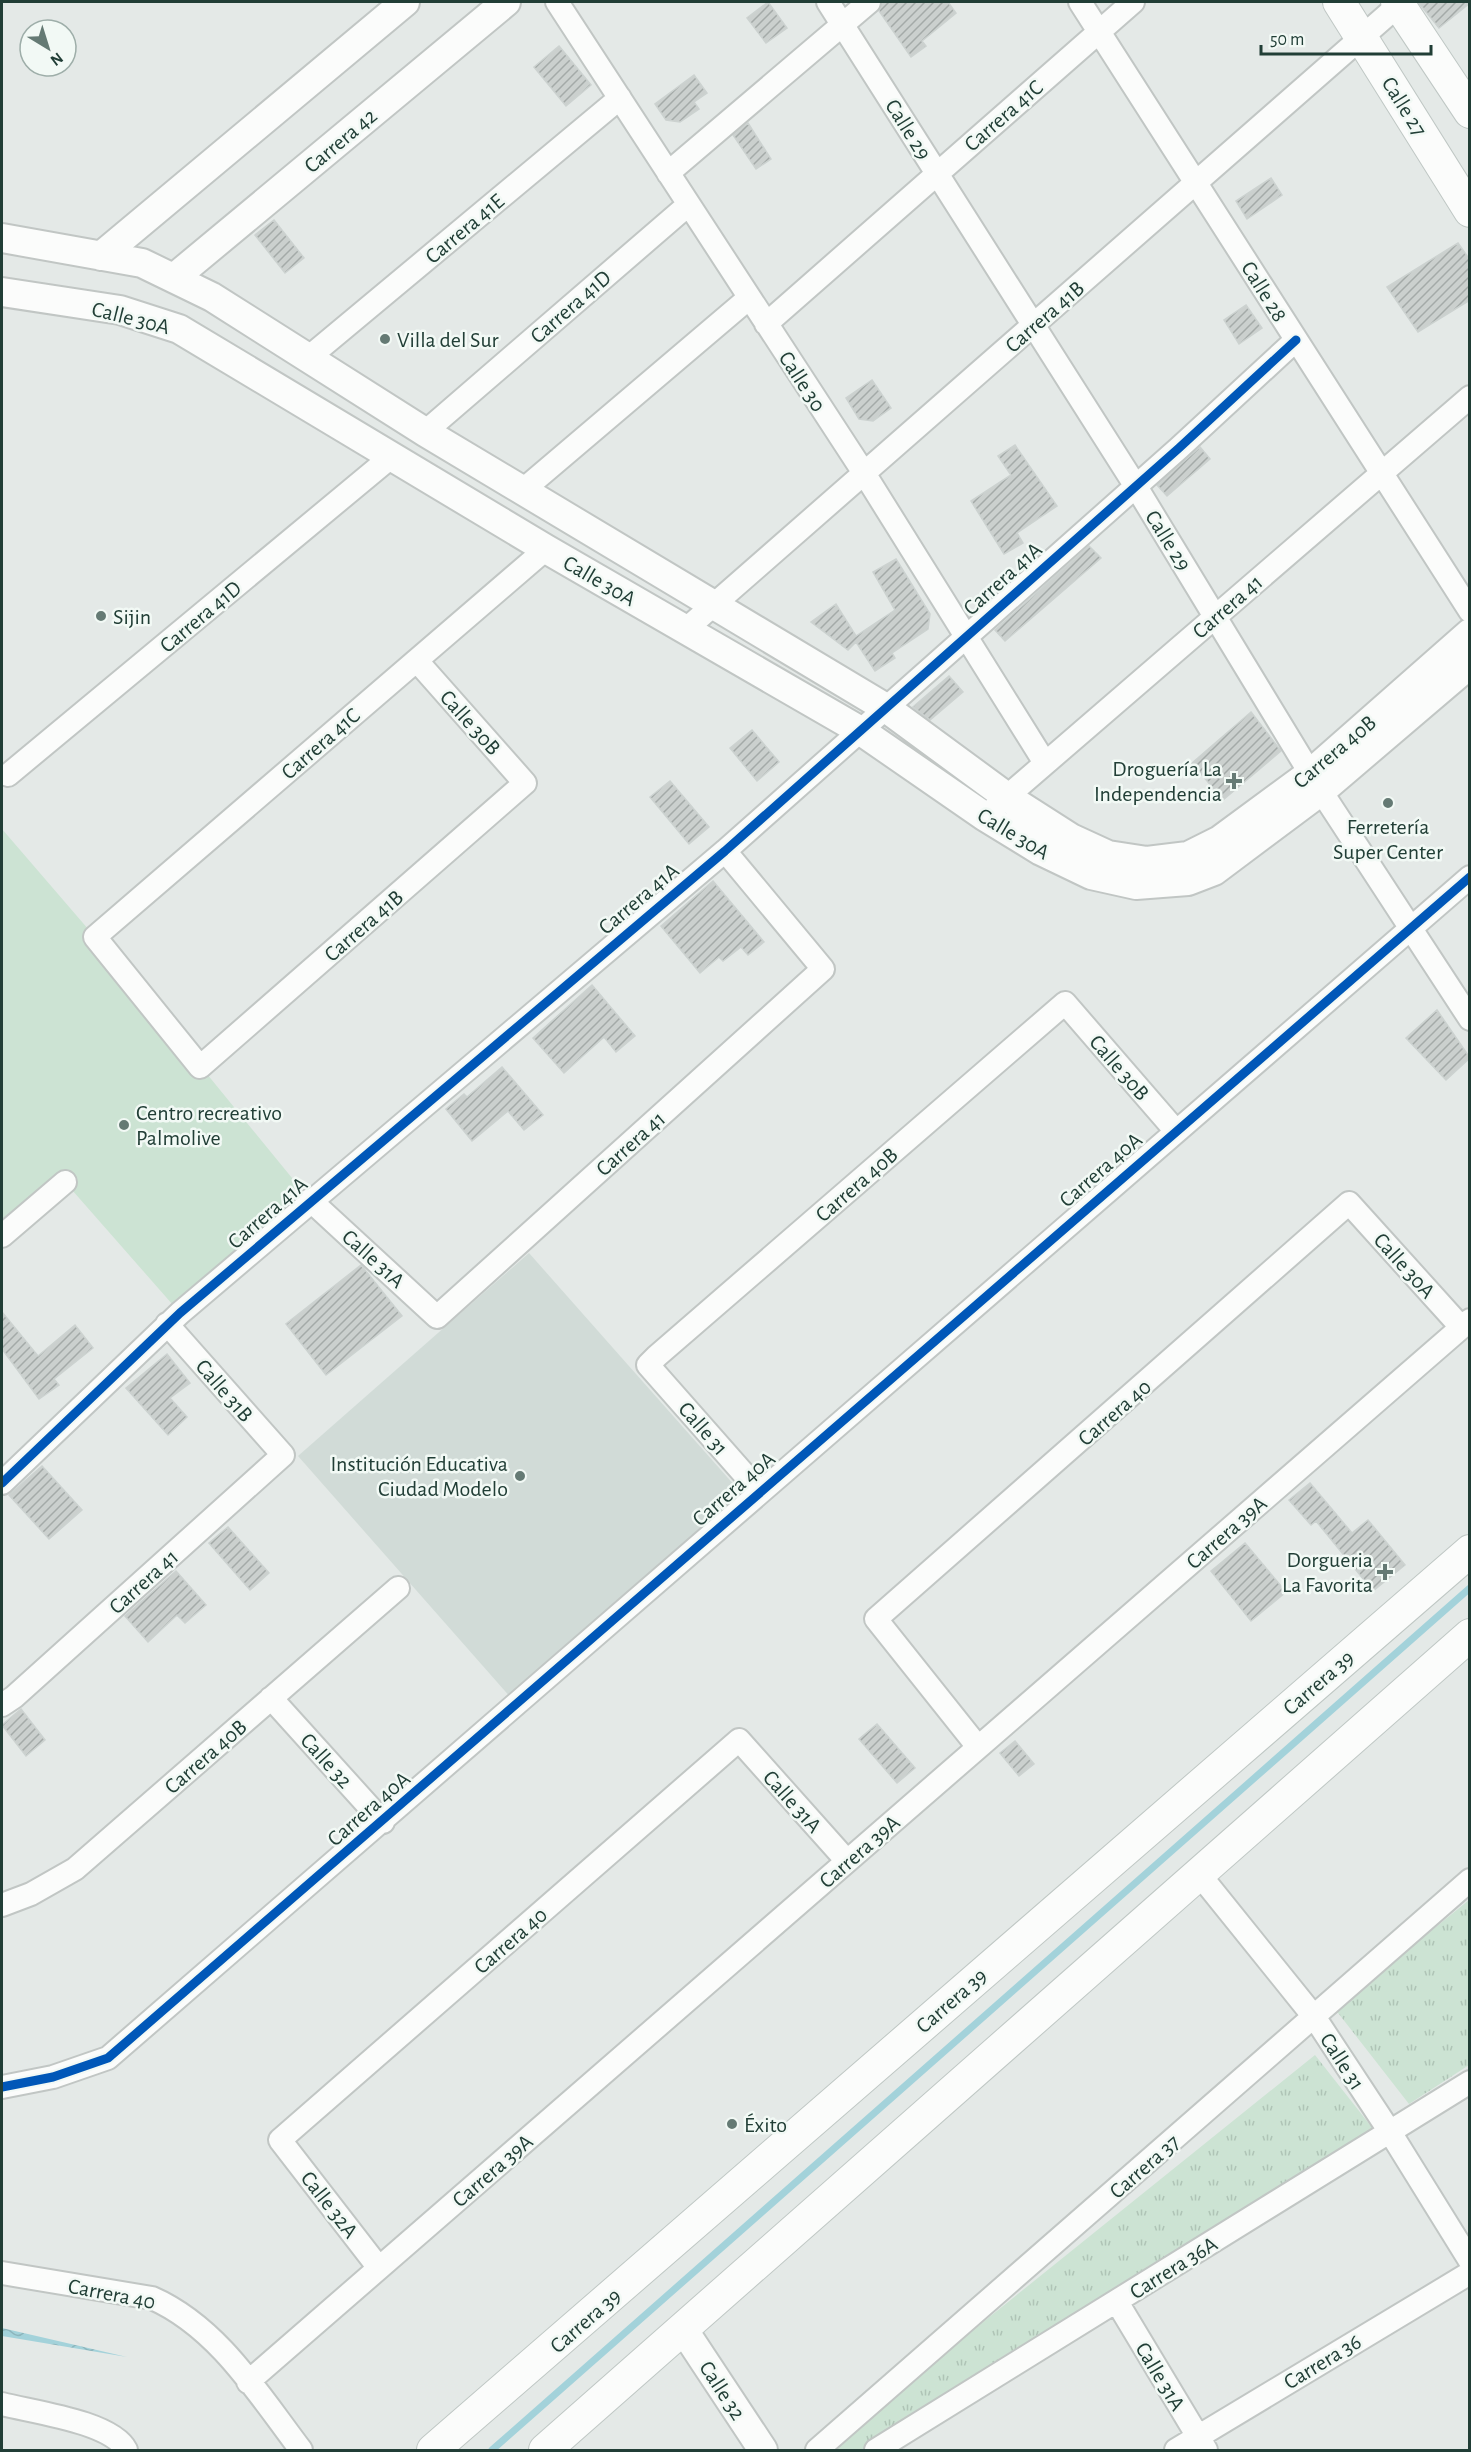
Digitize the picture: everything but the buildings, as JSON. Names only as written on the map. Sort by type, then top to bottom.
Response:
[{"type":"main road","name":"Calle 27","points":[[1339,2],[1470,211]]},
{"type":"main road","points":[[1400,2],[1470,112]]},
{"type":"main road","name":"Carrera 39","points":[[433,2451],[1470,1551]]},
{"type":"main road","points":[[545,2451],[1470,1635]]},
{"type":"street","points":[[101,256],[405,2]]},
{"type":"street","name":"Carrera 42","points":[[174,278],[506,2]]},
{"type":"street","name":"Calle 30","points":[[557,2],[864,473],[1046,763]]},
{"type":"street","name":"Calle 29","points":[[828,2],[1136,485],[1316,782],[1470,1019]]},
{"type":"street","points":[[668,173],[869,2]]},
{"type":"street","name":"Calle 28","points":[[1080,2],[1470,611]]},
{"type":"street","name":"Carrera 41C","points":[[766,324],[1133,2]]},
{"type":"street","name":"Carrera 41B","points":[[685,630],[1400,2]]},
{"type":"street","name":"Carrera 41E","points":[[308,357],[620,98]]},
{"type":"street","name":"Carrera 41D","points":[[425,432],[688,205]]},
{"type":"street","name":"Calle 30A","points":[[2,238],[142,262],[212,297],[425,432],[886,708],[1007,796],[1071,838],[1108,855],[1188,868]]},
{"type":"street","name":"Calle 30A","points":[[2,292],[120,310],[179,329],[546,549],[861,731],[984,816],[1041,851],[1091,875],[1136,885],[1188,868]]},
{"type":"street","points":[[523,490],[749,298]]},
{"type":"street","name":"Carrera 41A","points":[[2,1483],[167,1324],[310,1200],[725,851],[1296,340]]},
{"type":"street","name":"Carrera 41","points":[[984,816],[1470,397]]},
{"type":"street","name":"Carrera 41D","points":[[8,775],[391,457]]},
{"type":"street","name":"Carrera 41C","points":[[200,1068],[95,937],[546,549]]},
{"type":"street","name":"Carrera 40B","points":[[1188,868],[1214,871],[1235,858],[1470,633]]},
{"type":"street","name":"Calle 30B","points":[[417,661],[525,783]]},
{"type":"street","name":"Carrera 40B","points":[[1316,782],[1470,664]]},
{"type":"street","name":"Carrera 41B","points":[[200,1068],[525,783]]},
{"type":"street","name":"Carrera 41","points":[[437,1317],[823,969],[725,851]]},
{"type":"street","name":"Carrera 40A","points":[[2,2087],[52,2077],[108,2058],[383,1822],[759,1491],[1175,1130],[1470,877]]},
{"type":"street","name":"Calle 30B","points":[[1065,1003],[1175,1130]]},
{"type":"street","name":"Carrera 40B","points":[[648,1365],[1065,1003]]},
{"type":"street","points":[[2,1236],[64,1182]]},
{"type":"street","name":"Calle 31A","points":[[310,1200],[437,1317]]},
{"type":"street","name":"Calle 30A","points":[[1349,1203],[1465,1323]]},
{"type":"street","name":"Carrera 40","points":[[978,1748],[876,1619],[1349,1203]]},
{"type":"street","name":"Carrera 39A","points":[[248,2382],[1465,1323]]},
{"type":"street","name":"Calle 31B","points":[[167,1324],[283,1455]]},
{"type":"street","name":"Calle 31","points":[[648,1365],[759,1491]]},
{"type":"street","name":"Carrera 41","points":[[2,1705],[14,1697],[283,1455]]},
{"type":"street","name":"Carrera 40B","points":[[2,1905],[31,1894],[75,1869],[398,1588]]},
{"type":"street","name":"Calle 32","points":[[271,1698],[383,1822]]},
{"type":"street","name":"Calle 31A","points":[[739,1740],[848,1861]]},
{"type":"street","name":"Carrera 40","points":[[280,2140],[739,1740]]},
{"type":"street","name":"Calle 31","points":[[1199,1874],[1315,2018],[1470,2261]]},
{"type":"street","name":"Carrera 37","points":[[817,2451],[1315,2018],[1470,1880]]},
{"type":"street","name":"Carrera 36A","points":[[876,2451],[1470,2082]]},
{"type":"street","name":"Calle 32A","points":[[280,2140],[379,2268]]},
{"type":"street","name":"Carrera 40","points":[[2,2273],[135,2295],[167,2305],[207,2333],[302,2451]]},
{"type":"street","name":"Carrera 36","points":[[1176,2451],[1202,2444],[1470,2273]]},
{"type":"street","name":"Calle 31A","points":[[1117,2302],[1202,2444]]},
{"type":"street","name":"Calle 32","points":[[683,2329],[763,2451]]},
{"type":"street","points":[[2,2404],[104,2430],[122,2441],[126,2451]]},
{"type":"shaded area","name":"Institución Educativa Ciudad Modelo","points":[[529,1253],[743,1495],[511,1698],[298,1456]]},
{"type":"green space","name":"Centro recreativo Palmolive","points":[[2,829],[95,937],[310,1200],[180,1313],[65,1182],[2,1236]]},
{"type":"green space","points":[[1469,1900],[1469,2065],[1409,2104],[1335,2009]]},
{"type":"green space","points":[[1315,2055],[1374,2130],[861,2450],[824,2450]]},
{"type":"water","points":[[2,2328],[127,2357],[2,2336]]},
{"type":"waterway","points":[[492,2450],[1470,1588]]},
{"type":"cycle path","points":[[2,1483],[180,1313],[725,851],[1179,448],[1296,340]]},
{"type":"cycle path","points":[[2,2087],[53,2077],[108,2058],[1470,877]]},
{"type":"place","name":"Villa del Sur","points":[[385,339]]},
{"type":"place","name":"Sijin","points":[[101,616]]},
{"type":"place","name":"Droguería La Independencia","points":[[1234,781]]},
{"type":"place","name":"Ferretería Super Center","points":[[1388,803]]},
{"type":"place","name":"Centro recreativo Palmolive","points":[[124,1125]]},
{"type":"place","name":"Institución Educativa Ciudad Modelo","points":[[520,1476]]},
{"type":"place","name":"Dorgueria La Favorita","points":[[1385,1572]]},
{"type":"place","name":"Éxito","points":[[732,2124]]}]
